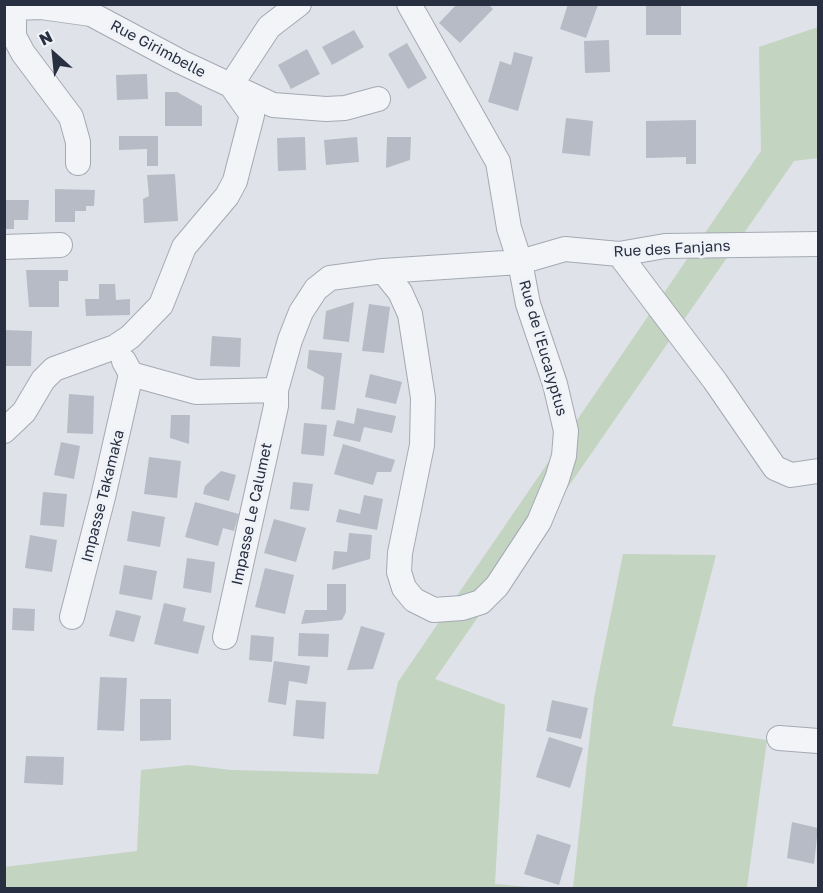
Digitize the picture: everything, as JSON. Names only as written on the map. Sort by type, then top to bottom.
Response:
[{"type":"street","points":[[4,431],[24,412],[43,380],[54,369],[115,347],[139,329],[161,305],[184,248],[227,196],[235,181],[252,114],[231,85],[269,27],[299,4]]},
{"type":"street","name":"Rue de l'Eucalyptus","points":[[383,271],[400,292],[410,315],[423,398],[422,445],[407,509],[399,572],[404,588],[414,600],[434,610],[462,608],[481,602],[497,586],[539,522],[564,456],[566,431],[555,384],[528,304],[520,262],[509,228],[498,162],[409,4]]},
{"type":"street","name":"Rue Girimbelle","points":[[78,163],[78,142],[71,117],[14,36],[14,6],[92,14],[260,101],[296,109],[345,108],[378,99]]},
{"type":"street","name":"Rue des Fanjans","points":[[383,271],[520,262],[565,249],[620,254],[665,246],[819,244]]},
{"type":"street","points":[[4,246],[60,245]]},
{"type":"street","points":[[620,254],[715,381],[775,468],[791,475],[819,471]]},
{"type":"street","points":[[115,347],[131,374],[196,392],[276,390],[301,312],[316,289],[330,278],[383,271]]},
{"type":"street","name":"Impasse Takamaka","points":[[72,617],[131,374]]},
{"type":"street","name":"Impasse Le Calumet","points":[[225,637],[276,406],[276,390]]},
{"type":"street","points":[[779,738],[819,741]]},
{"type":"green space","points":[[818,27],[818,158],[794,161],[435,679],[505,705],[495,884],[539,888],[5,888],[4,867],[137,851],[141,770],[189,765],[231,770],[378,774],[398,682],[761,151],[759,47]]},
{"type":"green space","points":[[623,554],[716,555],[672,726],[767,740],[747,887],[573,888],[594,698]]},
{"type":"building","points":[[457,4],[488,4],[493,9],[460,43],[439,23]]},
{"type":"building","points":[[568,4],[598,5],[586,38],[560,29]]},
{"type":"building","points":[[646,4],[681,4],[681,35],[646,35]]},
{"type":"building","points":[[354,30],[364,47],[332,65],[322,47]]},
{"type":"building","points":[[609,40],[610,72],[585,73],[584,41]]},
{"type":"building","points":[[407,43],[427,78],[408,89],[388,54]]},
{"type":"building","points":[[307,49],[320,74],[291,89],[278,65]]},
{"type":"building","points":[[514,52],[533,57],[518,111],[488,102],[500,61],[511,65]]},
{"type":"building","points":[[147,74],[148,99],[117,100],[116,75]]},
{"type":"building","points":[[165,92],[177,92],[202,106],[202,126],[165,126]]},
{"type":"building","points":[[566,118],[593,121],[590,156],[562,153]]},
{"type":"building","points":[[696,120],[696,164],[686,164],[686,157],[646,158],[646,121]]},
{"type":"building","points":[[119,136],[158,136],[158,166],[147,166],[147,149],[119,150]]},
{"type":"building","points":[[305,137],[306,170],[278,171],[277,138]]},
{"type":"building","points":[[357,137],[359,162],[326,165],[324,140]]},
{"type":"building","points":[[387,137],[411,137],[410,160],[386,168]]},
{"type":"building","points":[[175,174],[178,221],[144,223],[143,199],[149,196],[147,175]]},
{"type":"building","points":[[55,189],[95,190],[94,206],[86,206],[86,211],[75,211],[75,222],[55,222]]},
{"type":"building","points":[[4,200],[29,200],[28,220],[14,220],[14,229],[4,229]]},
{"type":"building","points":[[26,270],[68,270],[68,281],[59,281],[59,307],[29,307]]},
{"type":"building","points":[[99,284],[115,284],[116,300],[130,299],[130,315],[86,316],[85,299],[99,299]]},
{"type":"building","points":[[354,302],[349,342],[323,339],[326,311]]},
{"type":"building","points":[[369,304],[390,307],[384,353],[362,351]]},
{"type":"building","points":[[4,330],[32,331],[31,366],[4,366]]},
{"type":"building","points":[[212,336],[241,338],[240,367],[210,366]]},
{"type":"building","points":[[309,350],[342,353],[335,410],[321,409],[324,377],[307,368]]},
{"type":"building","points":[[370,374],[402,382],[396,404],[365,397]]},
{"type":"building","points":[[69,394],[94,396],[93,434],[67,433]]},
{"type":"building","points":[[357,408],[396,416],[392,433],[364,427],[360,442],[333,436],[337,420],[354,424]]},
{"type":"building","points":[[171,415],[190,415],[189,444],[170,438]]},
{"type":"building","points":[[304,423],[327,425],[324,456],[301,454]]},
{"type":"building","points":[[61,442],[80,446],[74,479],[54,475]]},
{"type":"building","points":[[343,444],[395,460],[391,472],[377,472],[373,485],[334,474]]},
{"type":"building","points":[[149,457],[181,461],[177,498],[144,494]]},
{"type":"building","points":[[221,471],[236,475],[229,501],[203,494],[205,486]]},
{"type":"building","points":[[293,482],[313,484],[309,511],[290,509]]},
{"type":"building","points":[[43,492],[67,494],[64,527],[40,525]]},
{"type":"building","points":[[364,495],[383,499],[377,530],[336,522],[339,509],[360,514]]},
{"type":"building","points":[[195,502],[239,514],[234,531],[223,528],[218,546],[185,537]]},
{"type":"building","points":[[132,511],[165,517],[160,547],[127,541]]},
{"type":"building","points":[[274,519],[306,528],[296,562],[264,553]]},
{"type":"building","points":[[349,533],[372,535],[370,559],[332,570],[334,551],[347,552]]},
{"type":"building","points":[[30,535],[57,540],[52,572],[25,568]]},
{"type":"building","points":[[187,558],[215,562],[211,593],[183,588]]},
{"type":"building","points":[[124,565],[157,571],[152,600],[119,594]]},
{"type":"building","points":[[265,568],[294,575],[285,614],[255,607]]},
{"type":"building","points":[[327,584],[346,584],[346,612],[342,620],[301,624],[305,610],[327,610]]},
{"type":"building","points":[[164,603],[186,608],[183,621],[205,626],[198,654],[154,644]]},
{"type":"building","points":[[13,608],[35,609],[34,631],[12,630]]},
{"type":"building","points":[[116,610],[141,616],[134,642],[109,636]]},
{"type":"building","points":[[361,626],[385,633],[373,669],[347,670]]},
{"type":"building","points":[[299,633],[329,634],[328,657],[298,656]]},
{"type":"building","points":[[251,635],[274,637],[272,662],[249,660]]},
{"type":"building","points":[[274,661],[310,666],[307,684],[289,681],[286,705],[268,702]]},
{"type":"building","points":[[100,677],[127,678],[124,731],[97,730]]},
{"type":"building","points":[[140,699],[171,699],[171,740],[140,741]]},
{"type":"building","points":[[296,700],[326,702],[324,739],[293,736]]},
{"type":"building","points":[[552,700],[588,708],[581,739],[546,731]]},
{"type":"building","points":[[549,737],[583,748],[570,788],[536,777]]},
{"type":"building","points":[[26,756],[64,757],[63,785],[24,783]]},
{"type":"building","points":[[792,822],[818,828],[814,864],[787,858]]},
{"type":"building","points":[[537,834],[571,845],[559,885],[524,874]]}]
